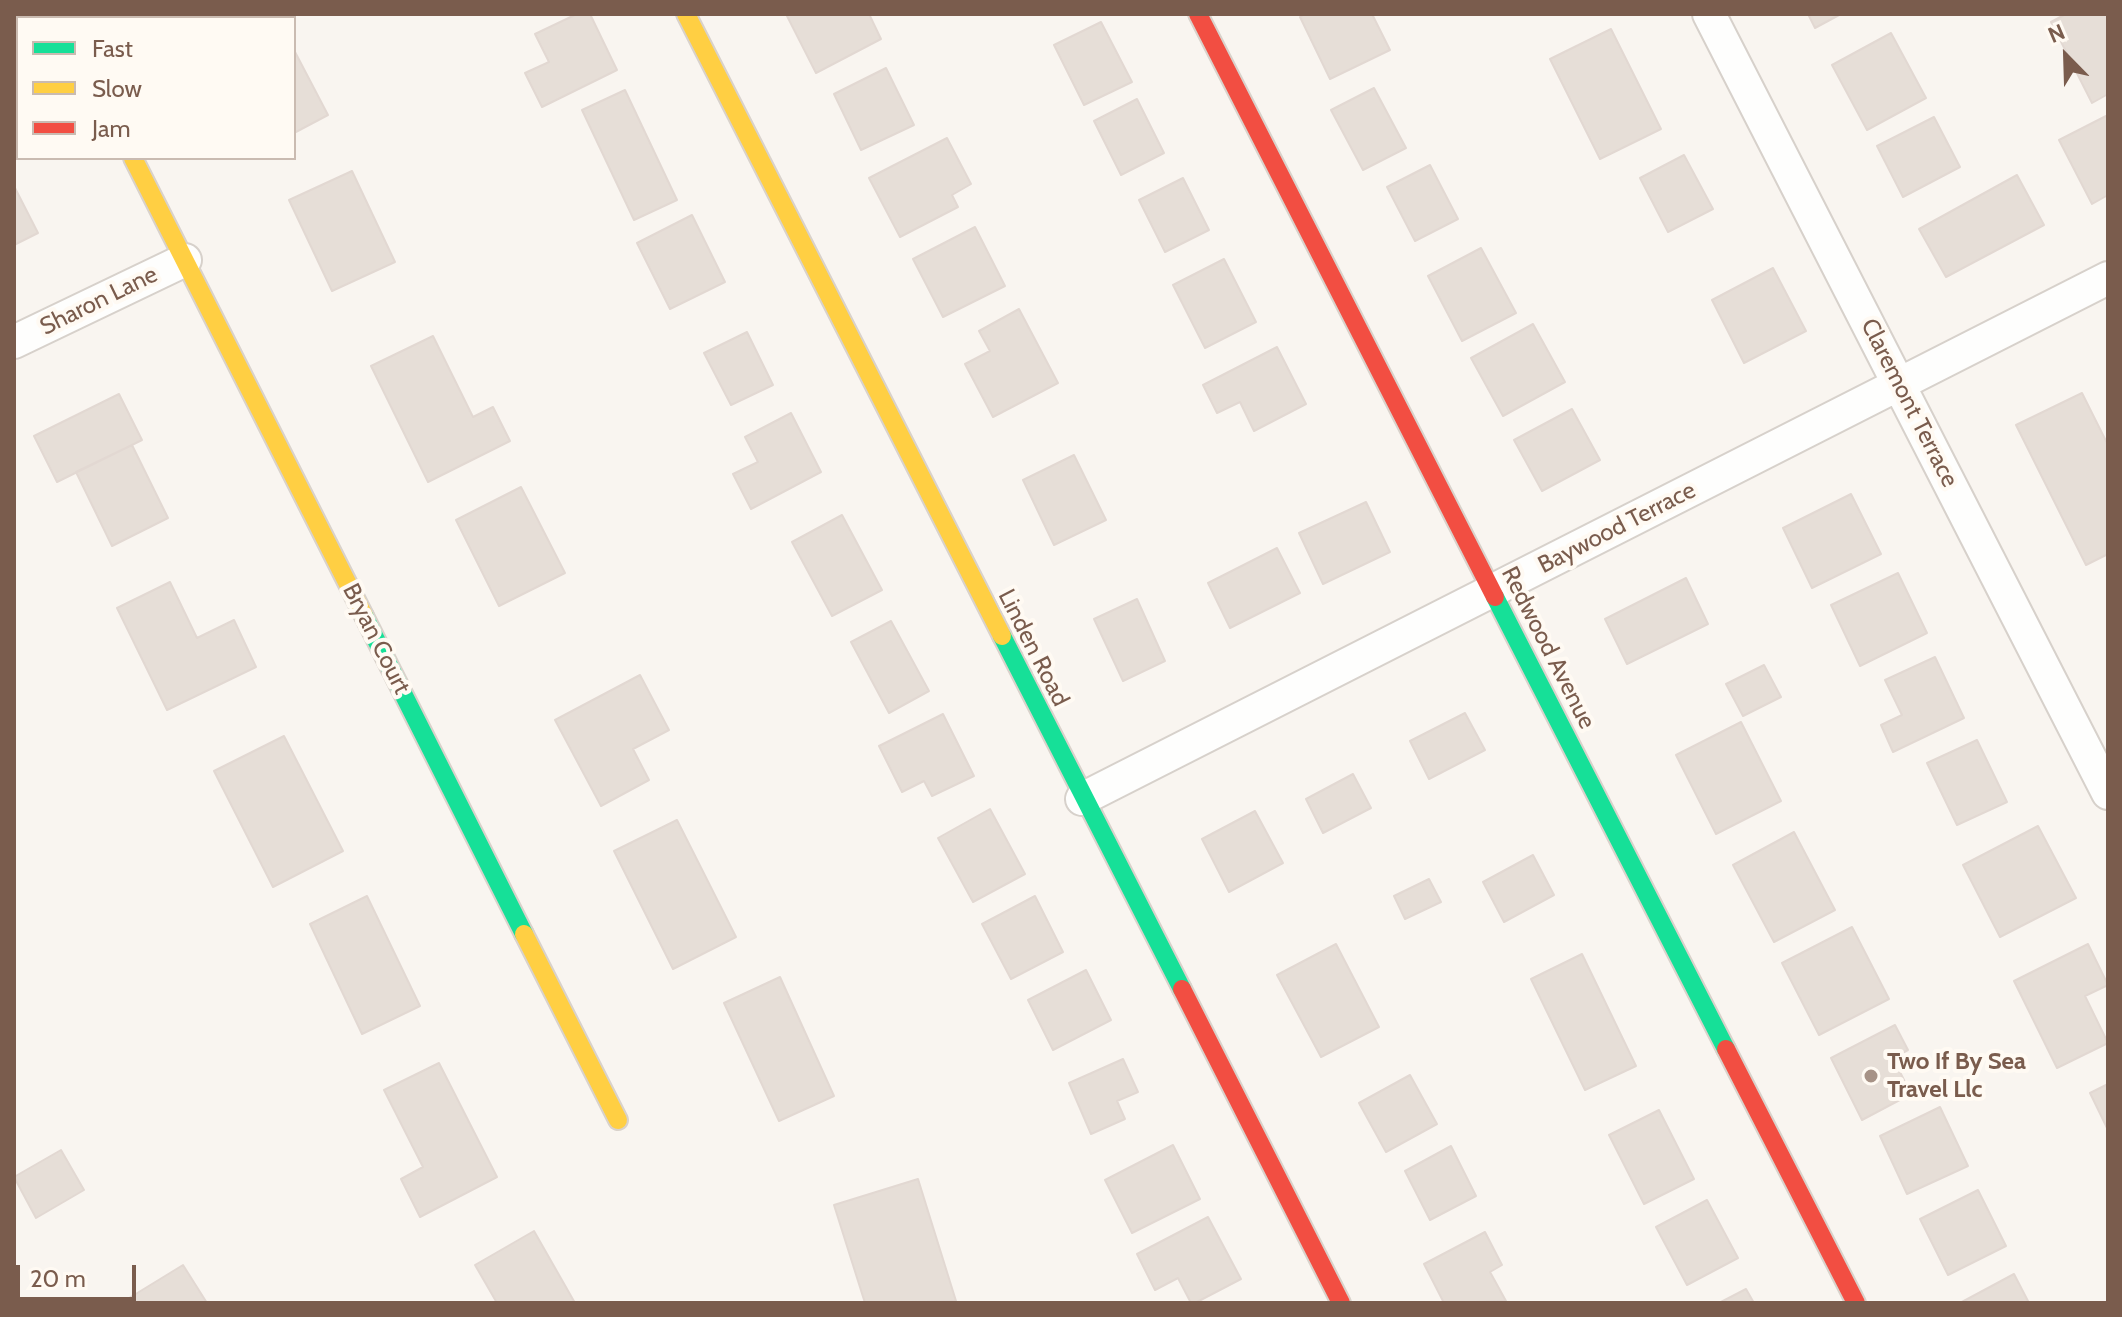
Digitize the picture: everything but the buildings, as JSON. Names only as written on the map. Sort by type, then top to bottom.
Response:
[{"type":"street","name":"Linden Road","points":[[686,14],[1082,799],[1341,1303]]},
{"type":"street","name":"Redwood Avenue","points":[[1198,14],[1856,1303]]},
{"type":"street","name":"Claremont Terrace","points":[[1709,14],[2108,793]]},
{"type":"street","name":"Bryan Court","points":[[134,160],[618,1120]]},
{"type":"street","name":"Sharon Lane","points":[[14,342],[185,260]]},
{"type":"street","name":"Baywood Terrace","points":[[1082,799],[2108,278]]},
{"type":"traffic: fast","points":[[1495,597],[1726,1049]]},
{"type":"traffic: fast","points":[[364,616],[524,934]]},
{"type":"traffic: fast","points":[[1002,636],[1182,989]]},
{"type":"traffic: slow","points":[[686,14],[1002,636]]},
{"type":"traffic: slow","points":[[134,160],[364,616]]},
{"type":"traffic: slow","points":[[524,934],[618,1120]]},
{"type":"traffic: jam","points":[[1198,14],[1495,597]]},
{"type":"traffic: jam","points":[[1182,989],[1341,1303]]},
{"type":"traffic: jam","points":[[1726,1049],[1856,1303]]},
{"type":"place","name":"Two If By Sea Travel Llc","points":[[1871,1076]]}]
